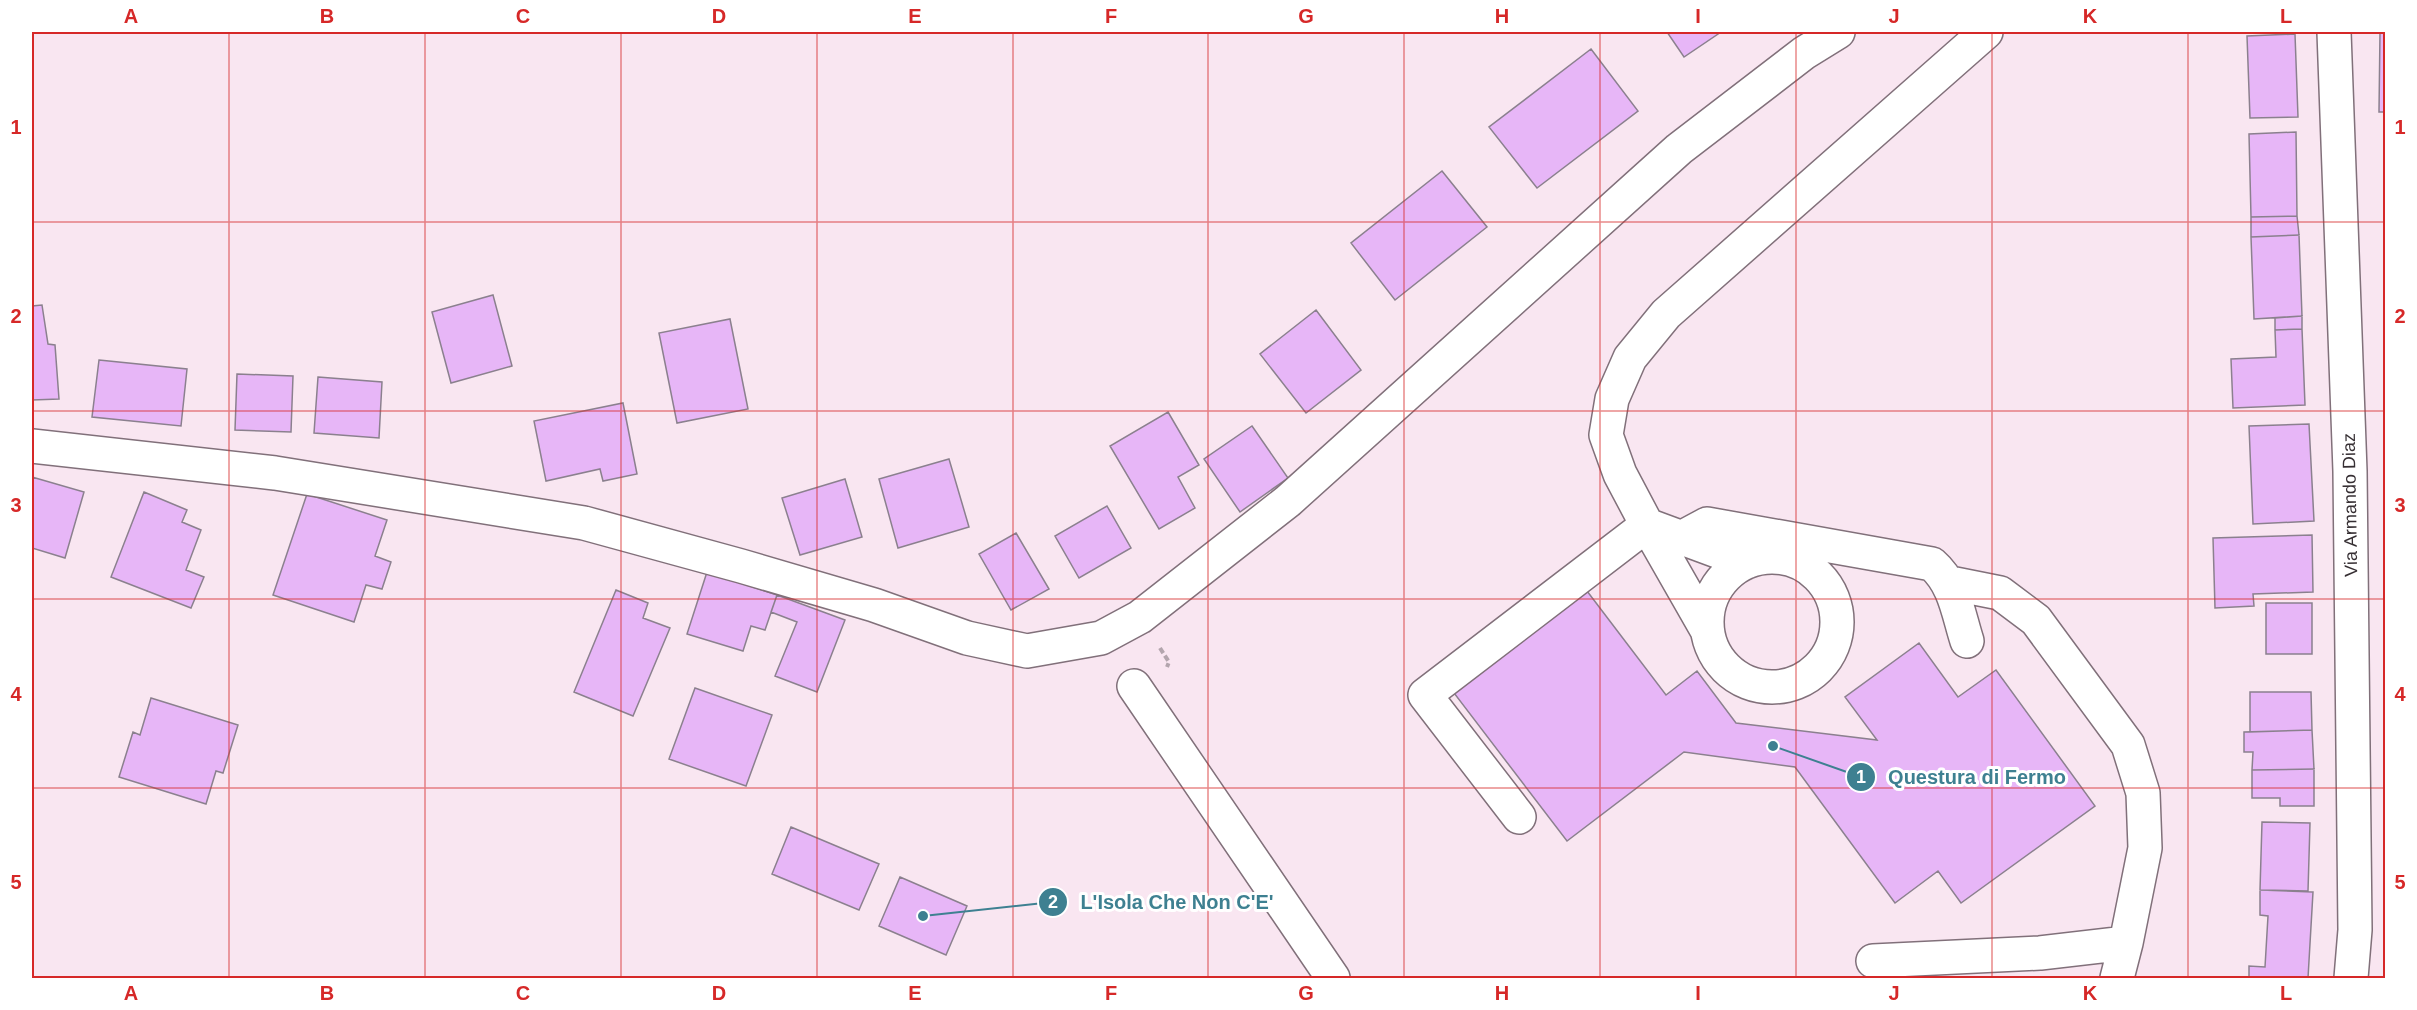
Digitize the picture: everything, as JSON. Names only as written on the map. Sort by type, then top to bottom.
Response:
[{"type":"street","points":[[32,446],[275,473],[584,523],[874,605],[967,638],[1027,651],[1101,638],[1140,617],[1288,501],[1679,149],[1804,53],[1838,32]]},
{"type":"street","points":[[1789,559],[1808,568],[1824,582],[1833,601],[1837,621],[1833,643],[1823,662],[1807,676],[1787,685],[1765,686],[1744,680],[1726,668],[1713,650],[1707,630],[1642,518],[1620,474],[1606,435],[1612,399],[1630,358],[1666,314],[1986,32]]},
{"type":"street","name":"Via Armando Diaz","points":[[2334,32],[2350,471],[2355,930],[2351,978]]},
{"type":"street","points":[[1642,518],[1679,538],[1748,562]]},
{"type":"street","points":[[1519,818],[1425,695],[1642,518]]},
{"type":"street","points":[[1679,538],[1707,524],[1932,564],[1950,583],[1967,641]]},
{"type":"street","points":[[1707,630],[1708,608],[1716,589],[1729,573],[1748,562],[1768,557],[1789,559],[1836,547]]},
{"type":"street","points":[[1950,583],[2000,593],[2036,620],[2128,745],[2143,793],[2145,848],[2117,978]]},
{"type":"street","points":[[1134,686],[1333,978]]},
{"type":"street","points":[[1872,961],[2040,953],[2126,943]]},
{"type":"building","points":[[1667,32],[1721,32],[1684,57]]},
{"type":"building","points":[[2380,32],[2386,32],[2386,112],[2379,112]]},
{"type":"building","points":[[2295,34],[2298,117],[2250,118],[2247,36]]},
{"type":"building","points":[[1591,49],[1638,111],[1537,188],[1489,127]]},
{"type":"building","points":[[2296,132],[2297,216],[2251,217],[2249,134]]},
{"type":"building","points":[[1442,171],[1487,227],[1395,300],[1351,243]]},
{"type":"building","points":[[2297,216],[2299,235],[2251,237],[2251,217]]},
{"type":"building","points":[[2299,235],[2302,316],[2254,319],[2251,237]]},
{"type":"building","points":[[493,295],[512,366],[451,383],[432,312]]},
{"type":"building","points":[[42,305],[48,344],[55,345],[59,399],[32,400],[32,306]]},
{"type":"building","points":[[1316,310],[1361,370],[1306,413],[1260,354]]},
{"type":"building","points":[[2302,316],[2302,329],[2275,330],[2275,318]]},
{"type":"building","points":[[730,319],[748,409],[677,423],[659,333]]},
{"type":"building","points":[[2302,329],[2305,405],[2233,408],[2231,359],[2276,357],[2275,330]]},
{"type":"building","points":[[99,360],[187,369],[181,426],[92,417]]},
{"type":"building","points":[[237,374],[293,376],[291,432],[235,430]]},
{"type":"building","points":[[318,377],[382,382],[379,438],[314,433]]},
{"type":"building","points":[[623,403],[637,474],[603,481],[600,469],[546,481],[534,421]]},
{"type":"building","points":[[1168,412],[1199,465],[1178,477],[1195,508],[1159,529],[1110,446]]},
{"type":"building","points":[[2309,424],[2314,521],[2253,524],[2249,426]]},
{"type":"building","points":[[1252,426],[1288,478],[1240,512],[1204,459]]},
{"type":"building","points":[[949,459],[969,527],[898,548],[879,479]]},
{"type":"building","points":[[32,477],[84,492],[65,558],[32,548]]},
{"type":"building","points":[[845,479],[862,537],[800,555],[782,498]]},
{"type":"building","points":[[144,492],[187,510],[182,522],[201,530],[186,570],[204,577],[191,608],[111,577]]},
{"type":"building","points":[[307,494],[387,520],[375,556],[391,562],[382,589],[366,585],[354,622],[273,595]]},
{"type":"building","points":[[1107,506],[1131,548],[1079,578],[1055,536]]},
{"type":"building","points":[[1016,533],[1049,589],[1011,610],[979,554]]},
{"type":"building","points":[[2312,535],[2313,592],[2253,594],[2254,606],[2215,608],[2213,538]]},
{"type":"building","points":[[707,572],[777,595],[765,630],[751,626],[743,651],[687,634]]},
{"type":"building","points":[[616,590],[648,603],[643,618],[670,628],[633,716],[574,692]]},
{"type":"building","points":[[1587,591],[1666,695],[1697,671],[1736,723],[1877,740],[1845,697],[1919,643],[1958,697],[1996,670],[2095,806],[1961,903],[1938,871],[1895,903],[1795,767],[1684,752],[1567,841],[1454,693]]},
{"type":"building","points":[[777,595],[845,620],[817,692],[775,676],[797,622],[771,612]]},
{"type":"building","points":[[2266,603],[2312,603],[2312,654],[2266,654]]},
{"type":"building","points":[[695,688],[772,715],[746,786],[669,759]]},
{"type":"building","points":[[2250,692],[2311,692],[2312,730],[2250,732]]},
{"type":"building","points":[[151,698],[238,725],[223,773],[216,771],[206,804],[119,777],[133,732],[140,735]]},
{"type":"building","points":[[2312,730],[2314,769],[2252,770],[2253,752],[2244,752],[2244,732]]},
{"type":"building","points":[[2314,769],[2314,806],[2280,806],[2280,798],[2252,798],[2252,770]]},
{"type":"building","points":[[2262,822],[2310,823],[2308,891],[2260,890]]},
{"type":"building","points":[[791,827],[879,864],[859,910],[772,874]]},
{"type":"building","points":[[900,877],[967,906],[946,955],[879,926]]},
{"type":"building","points":[[2260,890],[2313,892],[2308,978],[2249,978],[2249,966],[2265,967],[2268,916],[2260,915]]},
{"type":"place","name":"Questura di Fermo","points":[[1773,746]]},
{"type":"place","name":"L'Isola Che Non C'E'","points":[[923,916]]}]
